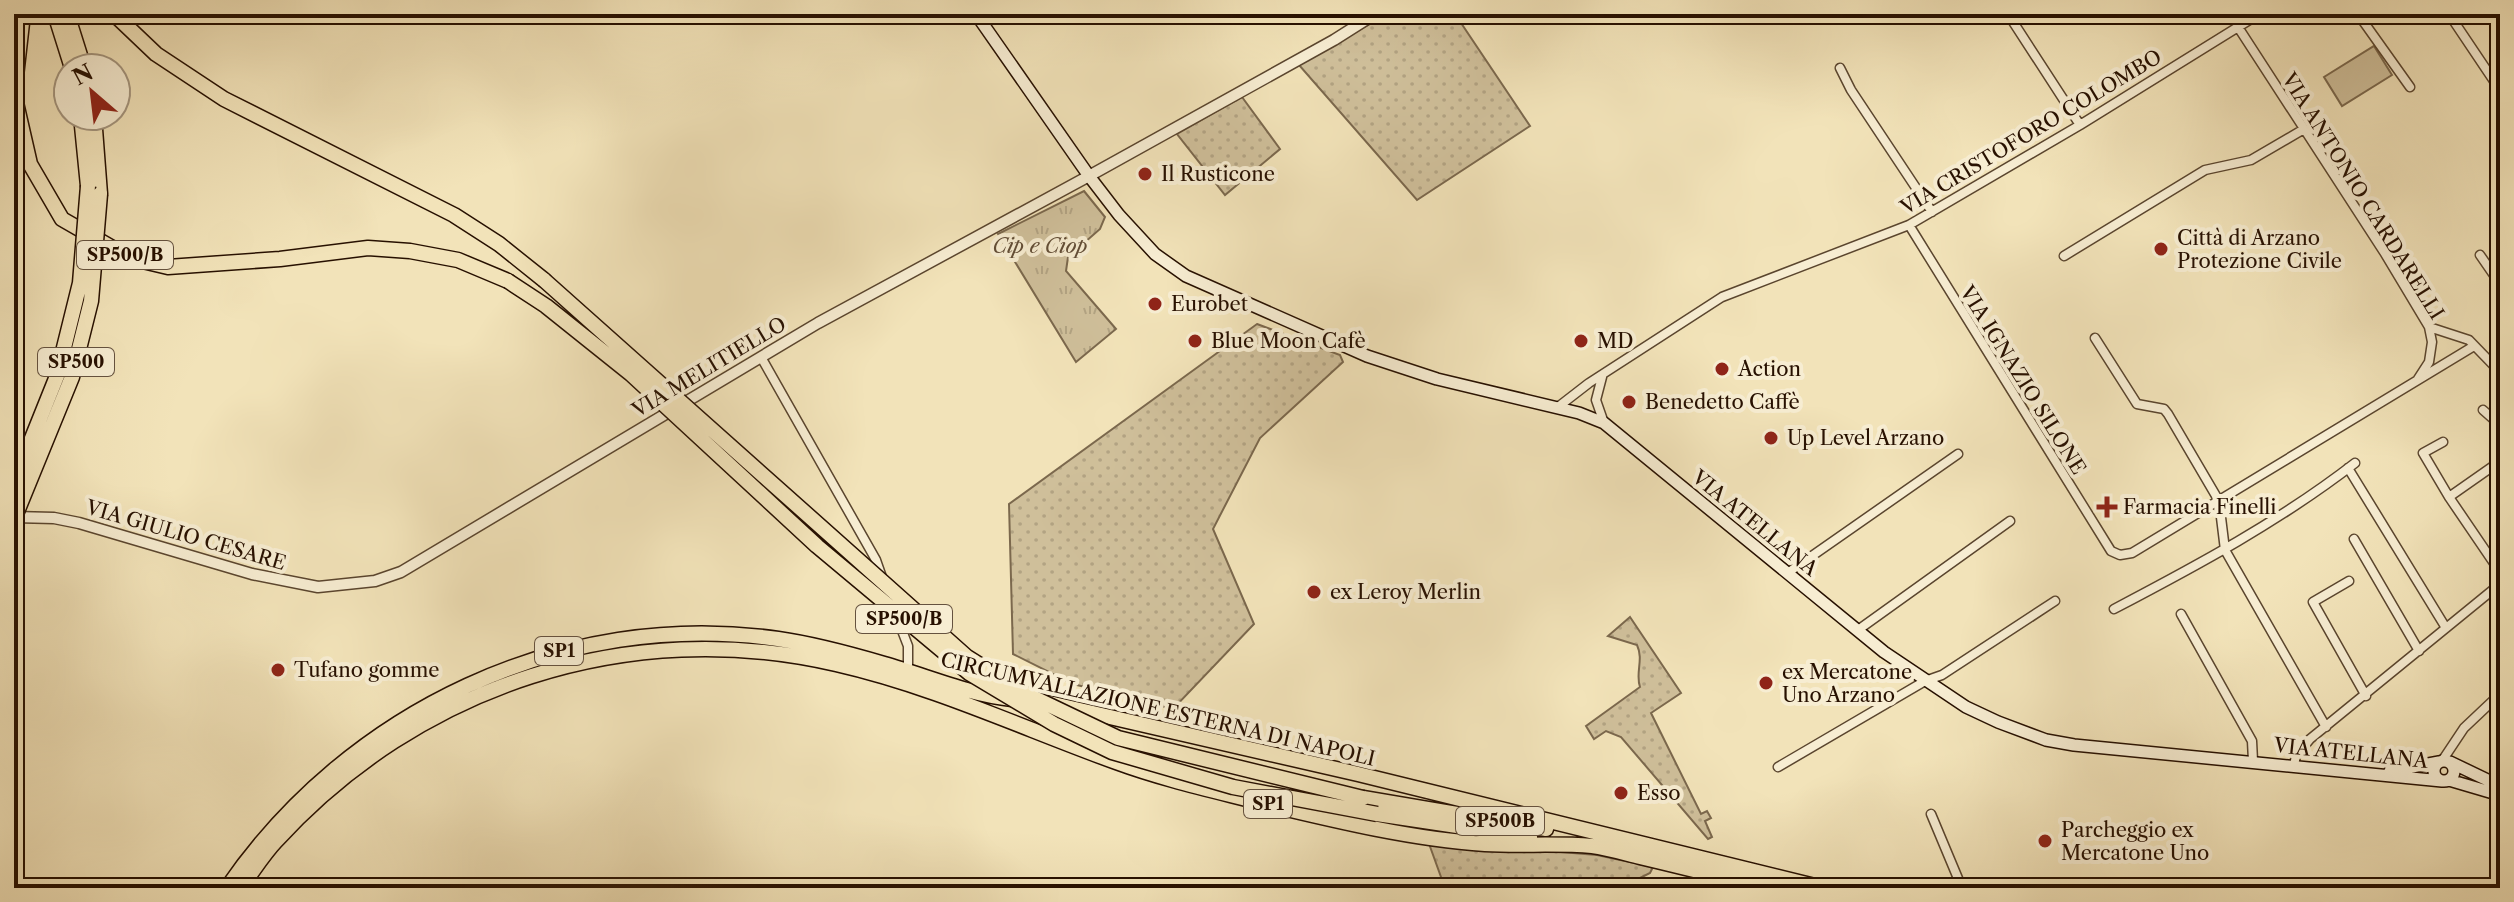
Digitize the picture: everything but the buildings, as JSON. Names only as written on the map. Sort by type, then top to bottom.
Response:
[{"type":"highway","name":"SP500/B","points":[[23,14],[14,94],[30,164],[62,219],[130,258],[168,267],[280,259],[368,248],[410,251],[458,260],[508,281],[546,306],[631,374],[817,546],[969,673],[1054,724],[1112,752],[1233,787],[1377,814]]},
{"type":"highway","points":[[55,14],[67,52]]},
{"type":"highway","points":[[67,14],[79,52]]},
{"type":"highway","name":"SP500/B","points":[[114,14],[156,54],[224,99],[454,215],[499,244],[544,280],[967,657],[1026,694],[1118,738],[1363,798]]},
{"type":"highway","name":"SP500","points":[[14,483],[57,376],[80,283],[94,190],[84,132]]},
{"type":"highway","name":"SP500","points":[[14,518],[72,377],[91,301],[94,132]]},
{"type":"highway","name":"CIRCUMVALLAZIONE ESTERNA DI NAPOLI","points":[[227,888],[258,846],[317,785],[365,746],[457,689],[486,675],[542,656],[587,645],[661,635],[753,636],[805,644],[991,697],[1077,707],[1823,888]]},
{"type":"highway","name":"CIRCUMVALLAZIONE ESTERNA DI NAPOLI","points":[[240,888],[274,843],[317,801],[363,764],[423,724],[472,697],[539,672],[596,659],[674,649],[726,648],[776,652],[873,674],[956,699],[1117,762],[1184,783],[1295,811],[1396,832],[1483,844],[1594,847],[1768,888]]},
{"type":"highway","name":"SP500B","points":[[1363,798],[1637,844]]},
{"type":"highway","name":"SP500B","points":[[1377,814],[1594,847]]},
{"type":"main road","name":"VIA ATELLANA","points":[[976,14],[1089,176],[1134,233],[1155,254],[1186,276],[1367,356],[1437,379],[1558,407],[1604,423],[1858,630],[1925,681],[1966,707],[2046,740],[2445,780],[2500,795]]},
{"type":"main road","points":[[2443,761],[2454,766],[2455,772],[2445,780],[2436,777],[2434,771],[2443,761]]},
{"type":"main road","points":[[2374,774],[2443,761],[2461,765],[2500,786]]},
{"type":"street","name":"VIA MELITIELLO","points":[[348,586],[401,572],[818,323],[1089,176],[1334,40],[1375,14]]},
{"type":"street","points":[[2008,14],[2080,125]]},
{"type":"street","name":"VIA CRISTOFORO COLOMBO","points":[[1558,407],[1589,383],[1722,297],[1909,225],[2080,125],[2259,14]]},
{"type":"street","points":[[2358,14],[2410,87]]},
{"type":"street","points":[[2449,14],[2500,90]]},
{"type":"street","name":"VIA ANTONIO CARDARELLI","points":[[2238,27],[2429,327],[2432,342],[2429,362],[2414,385]]},
{"type":"street","points":[[1840,68],[1851,90],[1932,212]]},
{"type":"street","points":[[2064,256],[2205,170],[2251,160],[2304,129]]},
{"type":"street","name":"VIA IGNAZIO SILONE","points":[[1909,225],[2111,551],[2120,555],[2132,553],[2219,501]]},
{"type":"street","points":[[2480,255],[2500,284]]},
{"type":"street","points":[[2429,327],[2472,343],[2500,372]]},
{"type":"street","points":[[2095,338],[2137,404],[2164,409],[2168,414],[2219,501],[2225,550],[2326,727]]},
{"type":"street","points":[[2219,501],[2414,385],[2472,343]]},
{"type":"street","points":[[761,357],[876,560],[908,646],[908,672]]},
{"type":"street","points":[[1602,377],[1596,400],[1604,423]]},
{"type":"street","points":[[2483,410],[2500,425]]},
{"type":"street","points":[[2443,442],[2423,453],[2500,572]]},
{"type":"street","points":[[1789,572],[1958,454]]},
{"type":"street","points":[[2449,497],[2499,462]]},
{"type":"street","points":[[2114,609],[2225,550],[2295,507],[2351,466],[2446,628]]},
{"type":"street","name":"VIA GIULIO CESARE","points":[[14,518],[54,518],[79,523],[285,582],[318,587],[348,586]]},
{"type":"street","points":[[1858,630],[2010,521]]},
{"type":"street","points":[[2354,539],[2419,651]]},
{"type":"street","points":[[2349,581],[2313,602],[2366,696]]},
{"type":"street","points":[[2294,765],[2302,746],[2500,584]]},
{"type":"street","points":[[1778,767],[1925,681],[1942,675],[2055,601]]},
{"type":"street","points":[[2181,614],[2252,741],[2253,761]]},
{"type":"street","points":[[2443,761],[2464,728],[2500,694]]},
{"type":"street","points":[[1931,814],[1962,888]]},
{"type":"green space","points":[[1387,14],[1455,14],[1530,126],[1417,200],[1299,65]]},
{"type":"green space","points":[[2374,46],[2392,75],[2342,106],[2324,77]]},
{"type":"green space","points":[[1242,97],[1280,149],[1225,195],[1177,134]]},
{"type":"green space","name":"Cip e Ciop","points":[[1084,191],[1105,217],[1100,229],[1068,257],[1066,271],[1116,329],[1076,362],[998,234]]},
{"type":"green space","points":[[1257,324],[1340,355],[1343,362],[1260,438],[1213,529],[1254,624],[1173,709],[1073,684],[1013,654],[1009,504]]},
{"type":"green space","points":[[1630,617],[1681,693],[1651,713],[1701,814],[1707,811],[1711,818],[1705,821],[1712,837],[1708,839],[1621,737],[1606,731],[1594,739],[1586,726],[1640,687],[1637,645],[1608,636]]},
{"type":"green space","points":[[1428,841],[1597,855],[1653,867],[1650,873],[1620,888],[1445,888]]},
{"type":"place","name":"Il Rusticone","points":[[1145,174]]},
{"type":"place","name":"Città di Arzano Protezione Civile","points":[[2161,249]]},
{"type":"place","name":"Eurobet","points":[[1155,304]]},
{"type":"place","name":"Blue Moon Cafè","points":[[1195,341]]},
{"type":"place","name":"MD","points":[[1581,341]]},
{"type":"place","name":"Action","points":[[1722,369]]},
{"type":"place","name":"Benedetto Caffè","points":[[1629,402]]},
{"type":"place","name":"Up Level Arzano","points":[[1771,438]]},
{"type":"place","name":"Farmacia Finelli","points":[[2107,507]]},
{"type":"place","name":"ex Leroy Merlin","points":[[1314,592]]},
{"type":"place","name":"Tufano gomme","points":[[278,670]]},
{"type":"place","name":"ex Mercatone Uno Arzano","points":[[1766,683]]},
{"type":"place","name":"Esso","points":[[1621,793]]},
{"type":"place","name":"Parcheggio ex Mercatone Uno","points":[[2045,841]]}]
